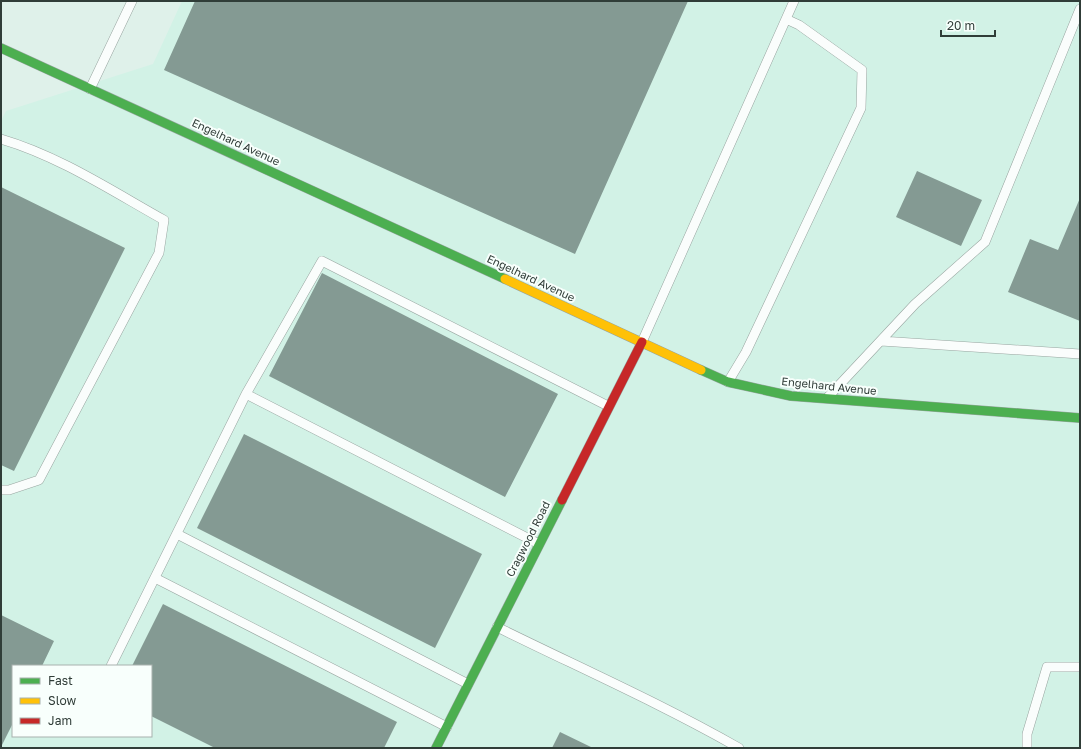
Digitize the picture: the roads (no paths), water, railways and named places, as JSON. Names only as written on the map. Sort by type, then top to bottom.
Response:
[{"type":"street","name":"Engelhard Avenue","points":[[1,48],[728,382],[791,396],[1080,418]]},
{"type":"street","name":"Cragwood Road","points":[[436,748],[608,406],[642,342]]},
{"type":"lane","points":[[90,89],[132,1]]},
{"type":"lane","points":[[642,342],[794,1]]},
{"type":"lane","points":[[827,398],[915,304],[986,242],[1080,9]]},
{"type":"lane","points":[[728,382],[746,352],[861,108],[862,70],[799,25],[786,19]]},
{"type":"lane","points":[[1,139],[16,143],[76,170],[164,220],[159,253],[39,480],[9,490],[1,490]]},
{"type":"lane","points":[[112,665],[246,394],[322,261],[608,406]]},
{"type":"lane","points":[[881,341],[1080,354]]},
{"type":"lane","points":[[246,394],[539,544]]},
{"type":"lane","points":[[177,534],[468,684]]},
{"type":"lane","points":[[155,578],[446,727]]},
{"type":"lane","points":[[497,627],[691,721],[739,748]]},
{"type":"lane","points":[[1027,748],[1027,734],[1048,667],[1080,667]]}]
